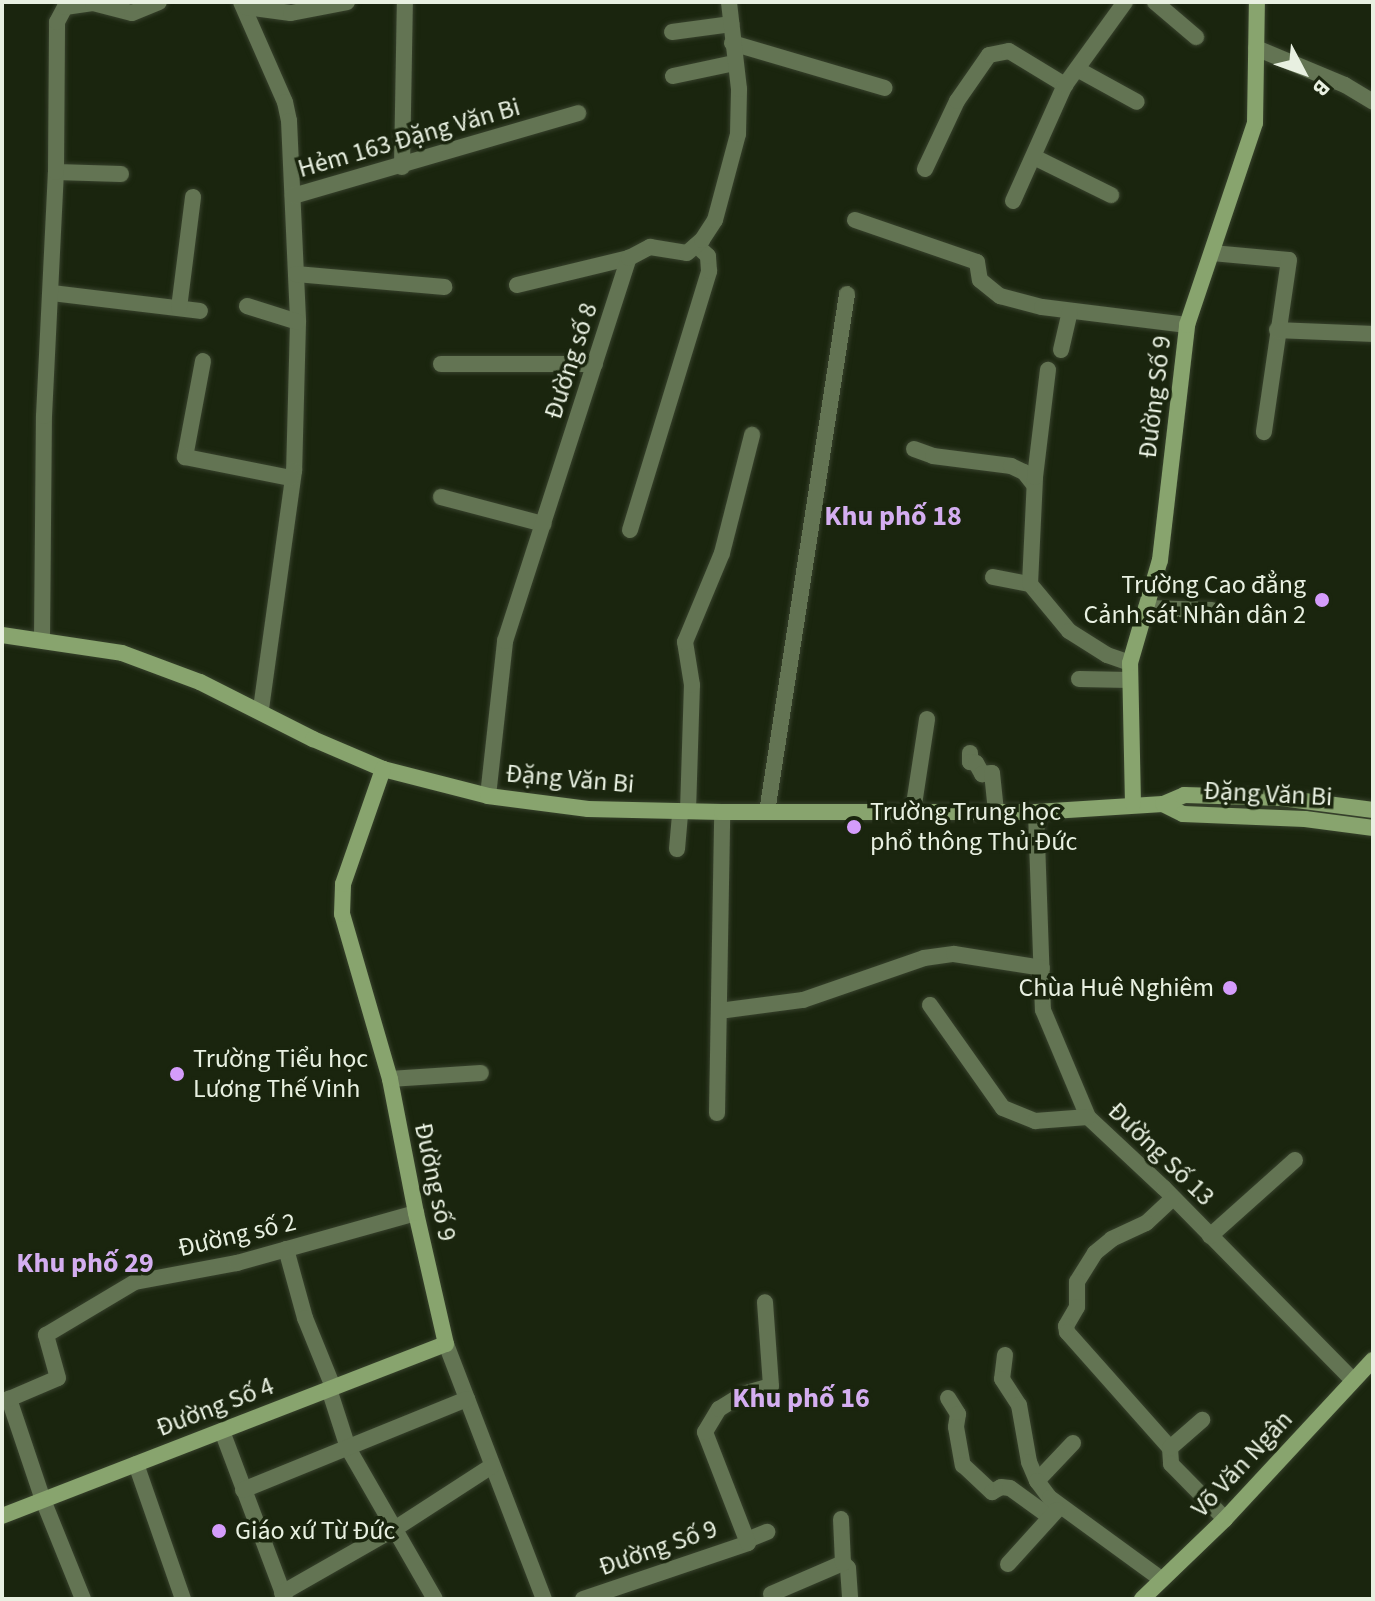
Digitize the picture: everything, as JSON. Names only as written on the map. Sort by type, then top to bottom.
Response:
[{"type":"main road","name":"Đường Số 9","points":[[1133,804],[1130,672],[1160,560],[1187,325],[1255,123],[1257,2]]},
{"type":"main road","name":"Đặng Văn Bi","points":[[2,635],[122,653],[200,682],[261,710],[313,739],[383,769],[488,796],[588,809],[1036,812],[1163,804],[1184,795],[1281,798],[1373,810]]},
{"type":"main road","name":"Đường số 9","points":[[383,769],[343,884],[342,914],[390,1079],[446,1344]]},
{"type":"main road","name":"Đặng Văn Bi","points":[[1163,804],[1183,814],[1305,819],[1373,828]]},
{"type":"main road","name":"Đường Số 4","points":[[2,1516],[446,1344]]},
{"type":"main road","name":"Võ Văn Ngân","points":[[1142,1599],[1225,1519],[1373,1360]]},
{"type":"street","points":[[42,639],[44,416],[56,172],[57,22],[65,7],[93,3],[132,13],[159,2]]},
{"type":"street","points":[[293,196],[285,102],[264,62],[244,5],[291,13],[347,2]]},
{"type":"street","points":[[402,167],[405,2]]},
{"type":"street","points":[[517,285],[629,258],[650,247],[687,253],[715,220],[738,134],[739,89],[729,2]]},
{"type":"street","points":[[1013,201],[1065,85],[1125,2]]},
{"type":"street","points":[[1155,2],[1196,37]]},
{"type":"street","points":[[672,32],[731,24]]},
{"type":"street","points":[[732,43],[885,88]]},
{"type":"street","points":[[1256,48],[1345,85],[1373,102]]},
{"type":"street","points":[[925,169],[957,101],[989,55],[1009,51],[1065,85]]},
{"type":"street","points":[[673,76],[734,63]]},
{"type":"street","points":[[1077,69],[1137,102]]},
{"type":"street","name":"Hẻm 163 Đặng Văn Bi","points":[[261,710],[291,478],[298,322],[293,196],[402,167],[578,113]]},
{"type":"street","points":[[1034,157],[1111,195]]},
{"type":"street","points":[[56,172],[121,174]]},
{"type":"street","points":[[179,308],[193,197]]},
{"type":"street","points":[[855,220],[977,262],[980,280],[1000,296],[1070,311],[1187,325]]},
{"type":"street","points":[[630,530],[709,271],[708,256],[696,245]]},
{"type":"street","points":[[1212,253],[1289,260],[1264,432]]},
{"type":"street","name":"Đường số 8","points":[[488,796],[505,641],[629,258]]},
{"type":"street","points":[[296,274],[444,287]]},
{"type":"street","points":[[52,293],[200,311]]},
{"type":"street","points":[[767,812],[847,294]]},
{"type":"street","points":[[247,306],[298,322]]},
{"type":"street","points":[[1061,350],[1070,311]]},
{"type":"street","points":[[1277,330],[1373,334]]},
{"type":"street","points":[[203,361],[185,457],[291,478]]},
{"type":"street","points":[[441,364],[595,364]]},
{"type":"street","points":[[1030,584],[1034,485],[1048,370]]},
{"type":"street","points":[[677,849],[684,811],[692,685],[685,642],[732,523],[752,435]]},
{"type":"street","points":[[914,449],[933,456],[1011,466],[1024,472],[1034,485]]},
{"type":"street","points":[[441,497],[543,524]]},
{"type":"street","points":[[993,577],[1030,584],[1069,631],[1130,672]]},
{"type":"street","points":[[1146,608],[1212,610]]},
{"type":"street","points":[[1079,679],[1130,672]]},
{"type":"street","points":[[913,811],[927,719]]},
{"type":"street","points":[[970,753],[970,762],[976,763],[982,774],[992,773],[996,811]]},
{"type":"street","points":[[717,1113],[722,812]]},
{"type":"street","name":"Đường Số 13","points":[[1036,812],[1043,1010],[1088,1117],[1353,1380]]},
{"type":"street","points":[[719,1011],[803,1000],[924,958],[954,954],[1042,968]]},
{"type":"street","points":[[930,1005],[1003,1108],[1035,1121],[1088,1117]]},
{"type":"street","points":[[390,1079],[481,1073]]},
{"type":"street","points":[[1210,1236],[1295,1160]]},
{"type":"street","points":[[1173,1198],[1146,1223],[1112,1239],[1095,1253],[1077,1282],[1077,1307],[1066,1326],[1067,1332],[1170,1448],[1171,1464],[1225,1519]]},
{"type":"street","name":"Đường số 2","points":[[43,1500],[9,1399],[58,1378],[46,1335],[135,1282],[237,1263],[416,1213]]},
{"type":"street","points":[[286,1249],[348,1448],[435,1599]]},
{"type":"street","points":[[748,1542],[705,1432],[719,1409],[743,1394],[771,1386],[765,1302]]},
{"type":"street","name":"Đường số 9","points":[[446,1344],[544,1599]]},
{"type":"street","points":[[1005,1355],[1002,1379],[1021,1412],[1023,1434],[1037,1481],[1055,1511]]},
{"type":"street","points":[[948,1398],[958,1414],[956,1427],[963,1465],[992,1492],[1001,1487],[1010,1488],[1055,1511],[1161,1579]]},
{"type":"street","points":[[243,1490],[467,1399]]},
{"type":"street","points":[[1170,1448],[1202,1420]]},
{"type":"street","points":[[222,1431],[283,1596],[492,1466]]},
{"type":"street","points":[[1037,1481],[1073,1443]]},
{"type":"street","points":[[136,1464],[183,1599]]},
{"type":"street","points":[[43,1500],[83,1599]]},
{"type":"street","points":[[1008,1564],[1055,1511]]},
{"type":"street","points":[[841,1519],[843,1563],[848,1568],[850,1599]]},
{"type":"street","name":"Đường Số 9","points":[[583,1599],[748,1542],[767,1532]]},
{"type":"street","points":[[771,1594],[843,1563]]},
{"type":"place","name":"Trường Cao đẳng Cảnh sát Nhân dân 2","points":[[1322,600]]},
{"type":"place","name":"Trường Trung học phổ thông Thủ Đức","points":[[854,827]]},
{"type":"place","name":"Chùa Huê Nghiêm","points":[[1230,988]]},
{"type":"place","name":"Trường Tiểu học Lương Thế Vinh","points":[[177,1074]]},
{"type":"place","name":"Giáo xứ Từ Đức","points":[[219,1531]]},
{"type":"district","name":"Khu phố 18","points":[[893,516]]},
{"type":"district","name":"Khu phố 29","points":[[85,1263]]},
{"type":"district","name":"Khu phố 16","points":[[801,1398]]}]
